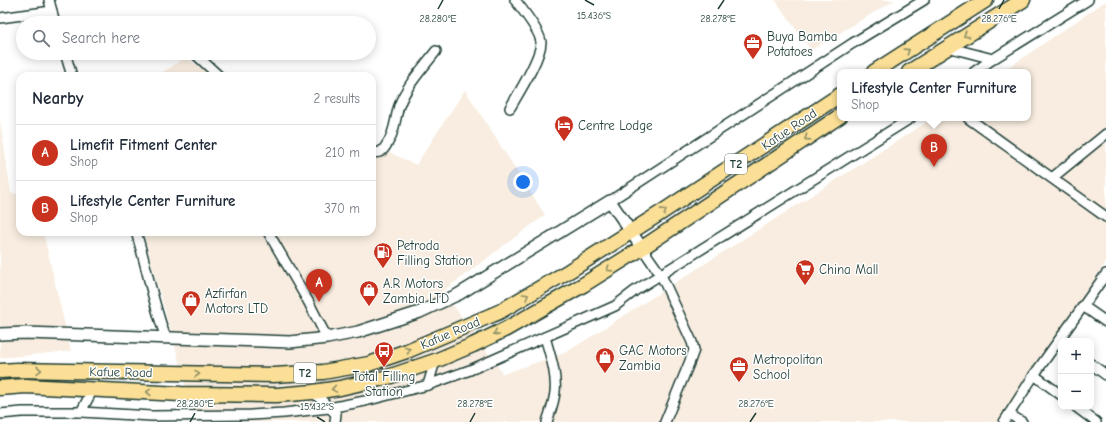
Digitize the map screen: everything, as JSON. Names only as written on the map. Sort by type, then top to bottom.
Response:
[{"type":"main road","points":[[879,69],[986,0]]},
{"type":"main road","points":[[914,69],[1023,0]]},
{"type":"main road","name":"Kafue Road","points":[[0,371],[17,370],[274,376],[323,372],[369,364],[407,351],[499,312],[569,271],[630,231],[666,210],[837,97]]},
{"type":"main road","name":"Kafue Road","points":[[0,388],[25,386],[181,394],[277,395],[340,388],[388,377],[435,361],[473,345],[583,285],[642,248],[837,118]]},
{"type":"street","points":[[49,0],[53,16]]},
{"type":"street","points":[[510,108],[533,67],[541,42],[537,31],[515,0]]},
{"type":"street","points":[[0,334],[26,333],[290,342],[328,338],[358,332],[420,312],[458,294],[610,201],[820,64],[924,0]]},
{"type":"street","points":[[978,69],[1088,0]]},
{"type":"street","points":[[0,18],[52,11]]},
{"type":"street","points":[[947,47],[992,59]]},
{"type":"street","points":[[376,153],[381,151],[387,144],[393,132],[400,105],[407,91],[436,51]]},
{"type":"street","points":[[67,60],[71,72]]},
{"type":"street","points":[[202,60],[215,72]]},
{"type":"street","points":[[0,414],[22,412],[81,412],[152,416],[251,415],[284,413],[330,408],[428,385],[470,370],[615,306],[636,290],[906,121]]},
{"type":"street","points":[[972,121],[1106,217]]},
{"type":"street","points":[[1052,178],[1106,134]]},
{"type":"street","points":[[610,201],[661,275],[692,342],[694,350],[665,422]]},
{"type":"street","points":[[137,236],[159,321],[166,338]]},
{"type":"street","points":[[270,236],[328,338]]},
{"type":"street","points":[[1062,338],[1106,274]]},
{"type":"street","points":[[1083,306],[1106,322]]},
{"type":"street","points":[[545,337],[555,378],[554,403],[547,422]]},
{"type":"street","points":[[1004,422],[1034,375],[1058,344]]},
{"type":"street","points":[[428,385],[435,361]]},
{"type":"street","points":[[1094,366],[1106,375]]},
{"type":"street","points":[[1034,375],[1058,393]]},
{"type":"street","points":[[81,412],[93,389]]},
{"type":"street","points":[[314,392],[336,414],[335,422]]},
{"type":"street","points":[[1080,410],[1096,422]]},
{"type":"street","points":[[1009,414],[1022,422]]},
{"type":"shaded area","points":[[775,0],[895,0],[811,50]]},
{"type":"shaded area","points":[[1106,1],[1106,262],[1004,422],[196,422],[144,236],[376,236],[376,146],[416,165],[465,90],[545,215],[443,291],[503,374],[567,352],[928,121],[1031,121],[1031,69],[1006,69]]},
{"type":"shaded area","points":[[181,60],[190,60],[206,72],[163,72]]},
{"type":"shaded area","points":[[0,119],[11,193],[16,194],[16,236],[44,236],[71,351],[0,358]]},
{"type":"place","name":"Buya Bamba Potatoes","points":[[753,60]]},
{"type":"place","name":"Centre Lodge","points":[[564,142]]},
{"type":"place","name":"Lifestyle Center Furniture","points":[[934,167]]},
{"type":"place","name":"Petroda Filling Station","points":[[383,269]]},
{"type":"place","name":"China Mall","points":[[805,286]]},
{"type":"place","name":"Limefit Fitment Center","points":[[319,302]]},
{"type":"place","name":"A.R Motors Zambia LTD","points":[[369,307]]},
{"type":"place","name":"Azfirfan Motors LTD","points":[[191,317]]},
{"type":"place","name":"Total Filling Station","points":[[384,368]]},
{"type":"place","name":"GAC Motors Zambia","points":[[605,374]]},
{"type":"place","name":"Metropolitan School","points":[[739,383]]}]
